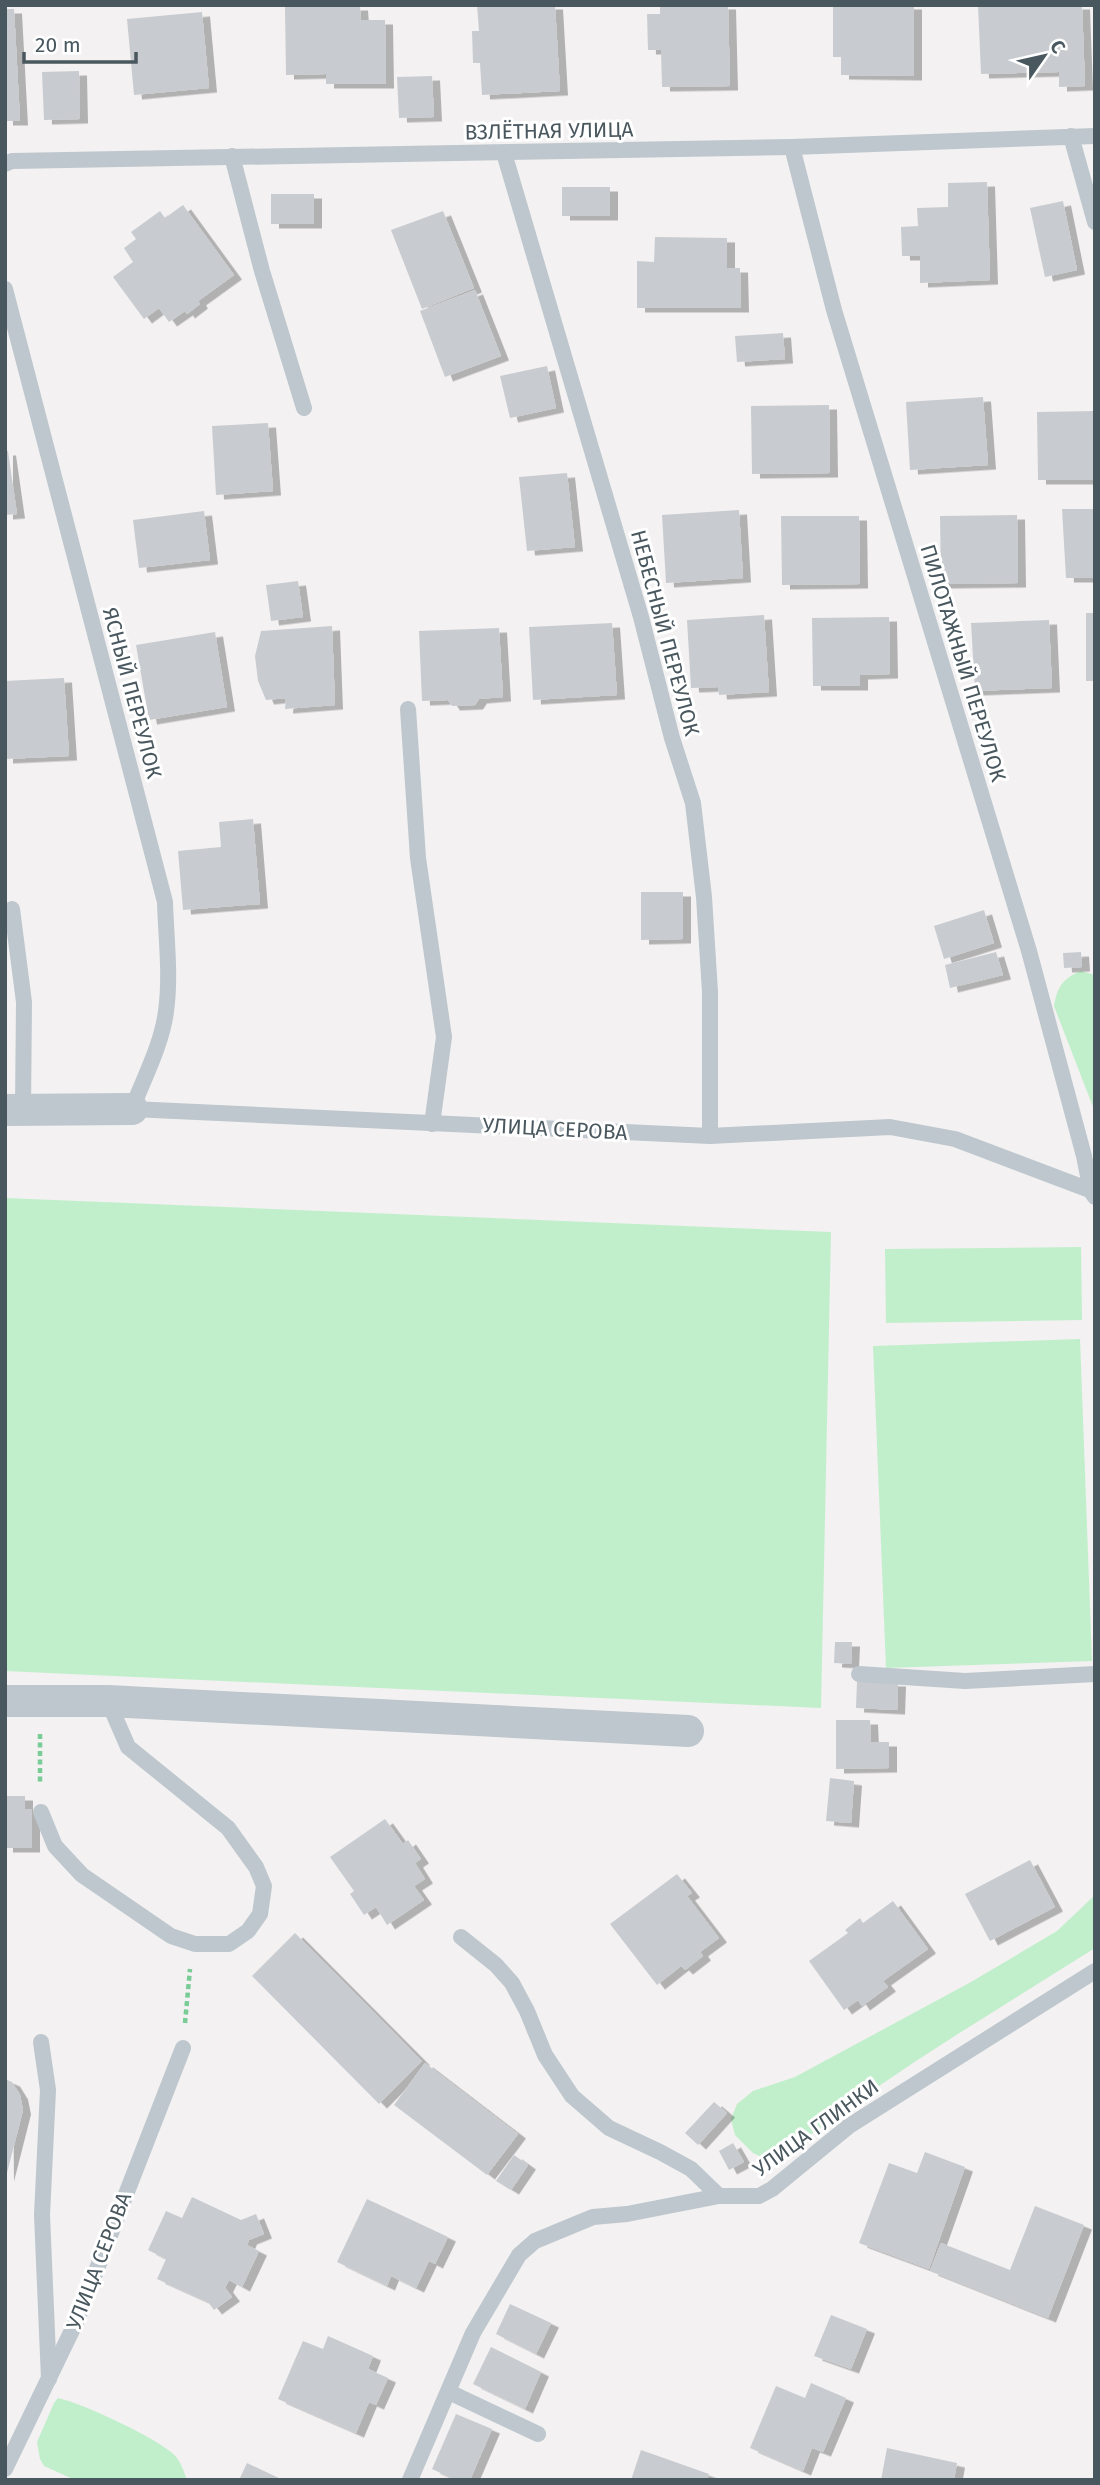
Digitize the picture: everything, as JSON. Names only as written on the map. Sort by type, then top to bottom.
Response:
[{"type":"street","name":"УЛИЦА СЕРОВА","points":[[14,1110],[132,1109]]},
{"type":"street","points":[[5,1700],[108,1701],[688,1731]]},
{"type":"lane","points":[[1071,136],[1095,222]]},
{"type":"lane","name":"ВЗЛЁТНАЯ УЛИЦА","points":[[5,164],[12,161],[232,156],[792,147],[1095,136]]},
{"type":"lane","name":"ПИЛОТАЖНЫЙ ПЕРЕУЛОК","points":[[792,147],[834,310],[1029,951],[1094,1194]]},
{"type":"lane","name":"НЕБЕСНЫЙ ПЕРЕУЛОК","points":[[505,153],[641,617],[672,738],[693,803],[704,897],[710,992],[710,1136]]},
{"type":"lane","points":[[232,156],[262,271],[304,408]]},
{"type":"lane","name":"ЯСНЫЙ ПЕРЕУЛОК","points":[[5,289],[165,902],[168,975],[166,1014],[156,1049],[132,1109]]},
{"type":"lane","points":[[408,709],[418,858],[444,1037],[432,1124]]},
{"type":"lane","points":[[12,909],[24,1002],[14,1110]]},
{"type":"lane","name":"УЛИЦА СЕРОВА","points":[[132,1109],[710,1136],[890,1127],[955,1139],[1094,1194]]},
{"type":"lane","points":[[859,1674],[965,1681],[1095,1674]]},
{"type":"lane","points":[[41,1812],[55,1846],[82,1875],[171,1936],[195,1944],[229,1944],[248,1931],[260,1914],[264,1886],[256,1867],[228,1828],[128,1747],[108,1701]]},
{"type":"lane","points":[[461,1937],[496,1965],[512,1983],[545,2055],[572,2096],[609,2128],[691,2169],[719,2196]]},
{"type":"lane","name":"УЛИЦА ГЛИНКИ","points":[[449,2392],[473,2333],[519,2255],[535,2241],[593,2217],[627,2214],[719,2196],[759,2196],[772,2189],[849,2126],[1095,1971]]},
{"type":"lane","points":[[41,2042],[48,2090],[42,2215],[49,2382]]},
{"type":"lane","name":"УЛИЦА СЕРОВА","points":[[5,2469],[77,2320],[183,2048]]},
{"type":"lane","points":[[410,2480],[449,2392],[538,2434]]},
{"type":"path","points":[[39,1702],[41,1812]]},
{"type":"path","points":[[183,2048],[187,1983],[195,1944]]},
{"type":"green space","points":[[1081,971],[1095,975],[1095,1112],[1054,1006],[1062,984]]},
{"type":"green space","points":[[5,1198],[831,1232],[821,1708],[5,1671]]},
{"type":"green space","points":[[1081,1247],[1082,1320],[886,1323],[885,1249]]},
{"type":"green space","points":[[1080,1339],[1092,1661],[886,1668],[873,1346]]},
{"type":"green space","points":[[1095,1895],[1095,1948],[894,2075],[779,2159],[753,2153],[735,2135],[731,2119],[737,2104],[753,2091],[795,2077],[971,1982],[1057,1931]]},
{"type":"green space","points":[[58,2398],[100,2413],[161,2445],[177,2458],[187,2480],[75,2480],[44,2466],[37,2442]]},
{"type":"building","points":[[477,5],[555,5],[560,91],[482,95],[480,63],[473,63],[472,31],[479,31]]},
{"type":"building","points":[[660,5],[728,5],[730,86],[662,87],[661,50],[648,50],[647,14],[660,14]]},
{"type":"building","points":[[833,5],[914,5],[914,76],[841,75],[841,57],[833,57]]},
{"type":"building","points":[[978,5],[1082,5],[1085,86],[1059,87],[1059,72],[981,74]]},
{"type":"building","points":[[360,6],[361,20],[385,20],[386,84],[326,84],[326,74],[286,75],[285,7]]},
{"type":"building","points":[[5,9],[14,9],[20,121],[5,121]]},
{"type":"building","points":[[202,12],[209,88],[134,95],[127,19]]},
{"type":"building","points":[[79,71],[80,119],[44,120],[42,72]]},
{"type":"building","points":[[432,76],[434,117],[399,118],[397,77]]},
{"type":"building","points":[[987,182],[990,280],[920,283],[920,256],[902,256],[901,227],[918,226],[917,208],[948,207],[948,183]]},
{"type":"building","points":[[562,187],[610,187],[610,216],[562,216]]},
{"type":"building","points":[[271,194],[314,194],[314,224],[271,224]]},
{"type":"building","points":[[1063,201],[1077,270],[1045,277],[1030,208]]},
{"type":"building","points":[[183,205],[234,275],[198,301],[200,304],[187,314],[185,311],[169,322],[159,308],[144,319],[113,277],[133,262],[124,248],[136,239],[131,232],[160,211],[165,218]]},
{"type":"building","points":[[443,211],[474,288],[422,309],[391,230]]},
{"type":"building","points":[[655,237],[727,238],[727,268],[740,268],[741,308],[637,308],[637,261],[654,262]]},
{"type":"building","points":[[475,290],[501,356],[445,377],[420,311]]},
{"type":"building","points":[[783,333],[785,359],[737,362],[735,336]]},
{"type":"building","points":[[547,366],[556,408],[510,418],[500,376]]},
{"type":"building","points":[[983,397],[988,465],[910,470],[906,402]]},
{"type":"building","points":[[829,405],[830,473],[752,474],[751,406]]},
{"type":"building","points":[[1095,411],[1095,480],[1038,480],[1037,412]]},
{"type":"building","points":[[268,423],[273,491],[216,495],[212,426]]},
{"type":"building","points":[[5,451],[8,451],[17,514],[5,515]]},
{"type":"building","points":[[567,473],[575,547],[527,551],[519,477]]},
{"type":"building","points":[[1062,509],[1095,509],[1095,578],[1066,578]]},
{"type":"building","points":[[739,510],[743,578],[666,583],[662,515]]},
{"type":"building","points":[[204,511],[210,560],[139,568],[133,520]]},
{"type":"building","points":[[1017,515],[1018,583],[941,584],[940,516]]},
{"type":"building","points":[[781,516],[859,516],[860,584],[782,585]]},
{"type":"building","points":[[298,581],[303,617],[271,621],[266,585]]},
{"type":"building","points":[[1086,613],[1095,613],[1095,681],[1086,681]]},
{"type":"building","points":[[764,615],[769,692],[719,695],[718,687],[691,688],[687,620]]},
{"type":"building","points":[[889,617],[890,674],[860,675],[860,686],[813,686],[812,618]]},
{"type":"building","points":[[1049,620],[1052,688],[975,691],[971,623]]},
{"type":"building","points":[[612,623],[617,695],[533,700],[529,627]]},
{"type":"building","points":[[332,626],[335,705],[285,709],[286,698],[266,700],[258,681],[255,656],[261,631]]},
{"type":"building","points":[[499,628],[503,697],[479,699],[475,705],[452,706],[448,700],[422,701],[419,631]]},
{"type":"building","points":[[215,632],[227,707],[149,720],[136,645]]},
{"type":"building","points":[[64,678],[69,756],[5,759],[5,681]]},
{"type":"building","points":[[253,819],[260,904],[183,910],[178,851],[221,847],[219,822]]},
{"type":"building","points":[[641,892],[683,892],[683,939],[641,940]]},
{"type":"building","points":[[984,910],[994,943],[944,959],[934,926]]},
{"type":"building","points":[[996,952],[1003,975],[950,988],[945,965]]},
{"type":"building","points":[[1081,952],[1082,967],[1064,968],[1063,953]]},
{"type":"building","points":[[835,1642],[852,1642],[851,1664],[834,1663]]},
{"type":"building","points":[[857,1681],[898,1682],[897,1710],[856,1708]]},
{"type":"building","points":[[836,1720],[870,1720],[871,1742],[889,1742],[889,1768],[836,1769]]},
{"type":"building","points":[[830,1778],[854,1781],[851,1823],[826,1821]]},
{"type":"building","points":[[5,1796],[25,1796],[25,1809],[32,1809],[32,1848],[5,1848]]},
{"type":"building","points":[[385,1819],[403,1844],[408,1840],[421,1859],[415,1863],[425,1879],[414,1886],[424,1900],[387,1925],[376,1907],[364,1915],[350,1894],[354,1891],[330,1857]]},
{"type":"building","points":[[1030,1860],[1055,1907],[990,1941],[965,1894]]},
{"type":"building","points":[[677,1874],[692,1893],[687,1896],[719,1938],[700,1952],[703,1956],[685,1970],[681,1966],[657,1985],[610,1924]]},
{"type":"building","points":[[893,1901],[928,1949],[883,1981],[888,1987],[862,2006],[858,2000],[844,2010],[809,1961],[848,1933],[845,1930],[860,1918],[863,1923]]},
{"type":"building","points":[[295,1933],[422,2061],[379,2104],[252,1976]]},
{"type":"building","points":[[425,2063],[518,2134],[487,2175],[394,2105]]},
{"type":"building","points":[[5,2079],[12,2082],[20,2095],[23,2110],[6,2177]]},
{"type":"building","points":[[714,2102],[727,2113],[698,2145],[685,2133]]},
{"type":"building","points":[[733,2143],[744,2162],[729,2170],[719,2151]]},
{"type":"building","points":[[925,2152],[965,2167],[929,2269],[859,2243],[889,2163],[917,2173]]},
{"type":"building","points":[[514,2155],[528,2165],[511,2190],[496,2181]]},
{"type":"building","points":[[192,2197],[241,2220],[256,2214],[264,2234],[249,2240],[247,2245],[259,2251],[242,2287],[229,2280],[225,2288],[232,2297],[214,2310],[208,2302],[157,2279],[166,2259],[148,2250],[166,2211],[182,2218]]},
{"type":"building","points":[[367,2199],[448,2237],[435,2264],[429,2261],[416,2288],[391,2276],[387,2286],[337,2262]]},
{"type":"building","points":[[1035,2206],[1084,2225],[1048,2318],[930,2271],[941,2243],[1010,2270]]},
{"type":"building","points":[[510,2304],[551,2323],[536,2354],[496,2334]]},
{"type":"building","points":[[831,2315],[867,2329],[851,2369],[814,2356]]},
{"type":"building","points":[[328,2336],[373,2356],[368,2369],[388,2378],[376,2405],[369,2402],[356,2433],[278,2399],[303,2341],[323,2349]]},
{"type":"building","points":[[491,2347],[541,2372],[525,2409],[473,2384]]},
{"type":"building","points":[[811,2383],[846,2398],[823,2452],[812,2448],[803,2471],[750,2448],[776,2386],[805,2398]]},
{"type":"building","points":[[456,2414],[492,2429],[470,2480],[456,2480],[432,2469]]},
{"type":"building","points":[[887,2448],[957,2463],[954,2480],[881,2480]]},
{"type":"building","points":[[641,2450],[709,2474],[707,2480],[631,2480]]},
{"type":"building","points":[[247,2463],[283,2480],[239,2480]]}]
